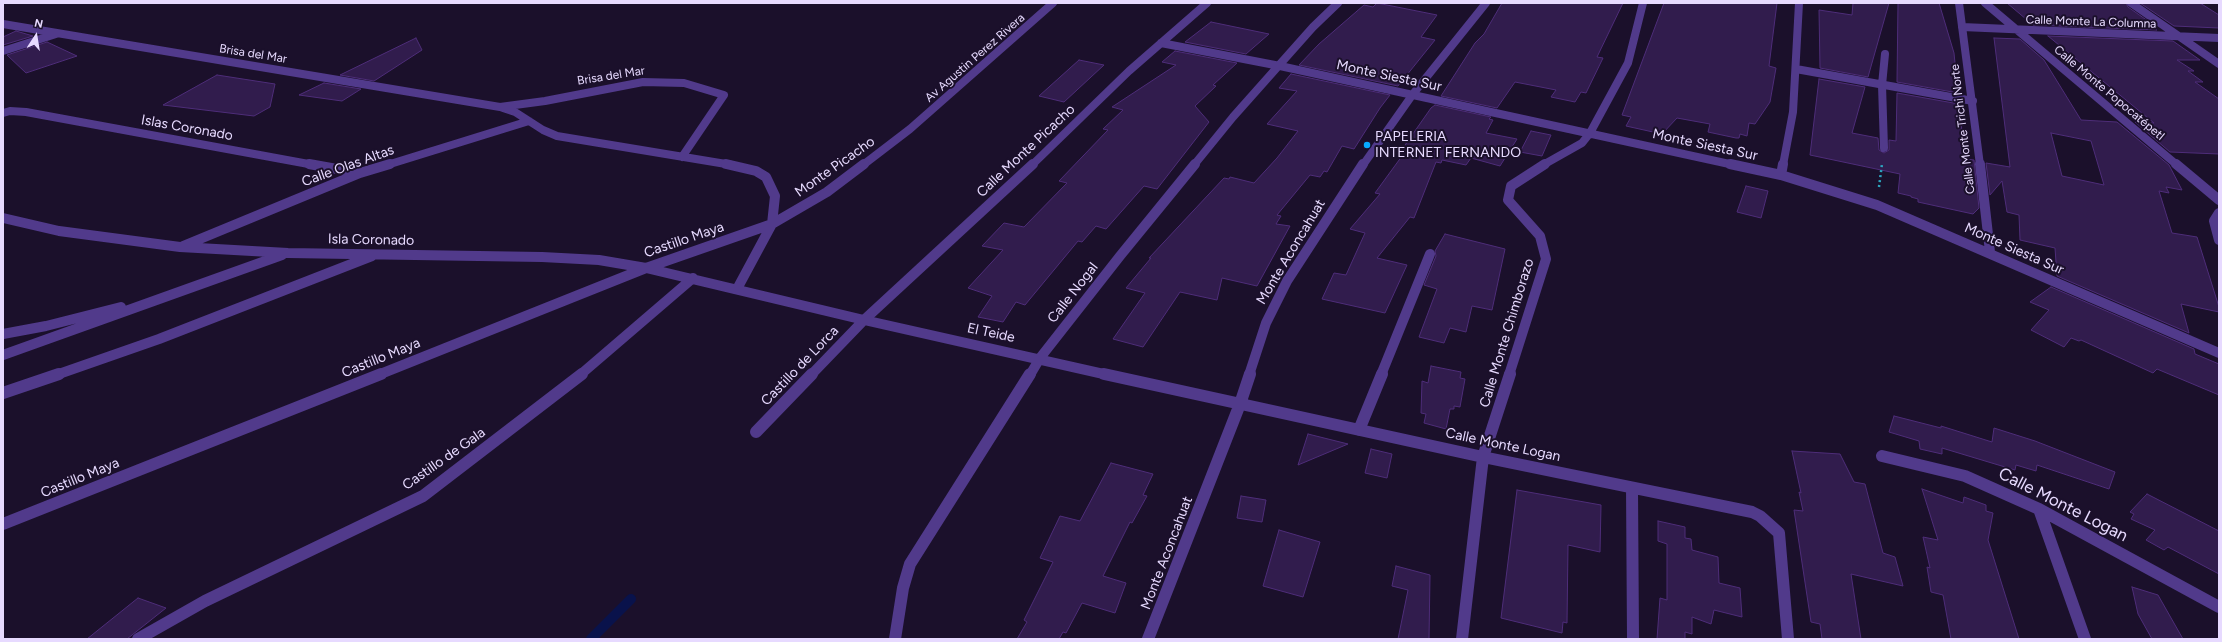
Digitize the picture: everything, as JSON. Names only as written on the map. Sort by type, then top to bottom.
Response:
[{"type":"street","name":"Av Agustin Perez Rivera","points":[[910,129],[1053,3]]},
{"type":"street","name":"Calle Monte Picacho","points":[[864,320],[1161,43],[1207,3]]},
{"type":"street","name":"Calle Nogal","points":[[895,639],[903,588],[910,564],[1040,358],[1120,256],[1233,117],[1280,66],[1313,27],[1338,3]]},
{"type":"street","name":"Monte Aconcahuat","points":[[1148,639],[1240,404],[1266,323],[1287,281],[1356,174],[1413,94],[1486,3]]},
{"type":"street","name":"Calle Monte Chimborazo","points":[[1462,639],[1483,457],[1546,259],[1540,236],[1508,200],[1511,186],[1536,168],[1582,143],[1590,133],[1628,63],[1644,3]]},
{"type":"street","points":[[1781,175],[1793,112],[1799,3]]},
{"type":"street","name":"Calle Monte Trichi Norte","points":[[1959,3],[1973,101],[1990,252]]},
{"type":"street","name":"Calle Monte Popocatépetl","points":[[1985,3],[2219,200]]},
{"type":"street","points":[[2131,3],[2219,64]]},
{"type":"street","name":"Brisa del Mar","points":[[3,24],[500,107],[515,112],[543,130],[570,139],[756,170],[766,177],[775,196],[772,224],[737,289]]},
{"type":"street","name":"Calle Monte La Columna","points":[[1962,27],[2219,38]]},
{"type":"street","points":[[3,51],[57,34]]},
{"type":"street","name":"Monte Siesta Sur","points":[[1161,43],[1413,94],[1781,175],[1877,205],[1990,252],[2219,353]]},
{"type":"street","points":[[1884,148],[1882,85],[1885,54]]},
{"type":"street","points":[[1796,69],[1973,101]]},
{"type":"street","name":"Brisa del Mar","points":[[500,107],[544,101],[643,82],[684,83],[724,95],[682,157]]},
{"type":"street","name":"Islas Coronado","points":[[6,112],[26,112],[360,174]]},
{"type":"street","name":"Calle Olas Altas","points":[[180,248],[360,174],[528,121]]},
{"type":"street","name":"Monte Picacho","points":[[772,224],[827,192],[910,129]]},
{"type":"street","points":[[2219,213],[2214,221],[2219,240]]},
{"type":"street","name":"Isla Coronado","points":[[3,218],[59,231],[180,248],[288,253],[542,257],[600,260],[646,268],[737,289]]},
{"type":"street","name":"Castillo Maya","points":[[3,524],[646,268],[772,224]]},
{"type":"street","points":[[3,355],[288,253]]},
{"type":"street","points":[[3,393],[159,339],[378,254]]},
{"type":"street","points":[[1359,430],[1430,254]]},
{"type":"street","name":"Castillo de Gala","points":[[138,639],[205,601],[423,496],[566,387],[693,278]]},
{"type":"street","name":"El Teide","points":[[737,289],[864,320],[1040,358],[1240,404]]},
{"type":"street","points":[[3,334],[46,326],[179,292]]},
{"type":"street","name":"Castillo de Lorca","points":[[756,432],[864,320]]},
{"type":"street","name":"Calle Monte Logan","points":[[1240,404],[1483,457],[1752,512],[1760,516],[1778,533],[1788,639]]},
{"type":"street","name":"Calle Monte Logan","points":[[1882,456],[1965,476],[2039,509],[2219,607]]},
{"type":"street","points":[[1632,488],[1633,639]]},
{"type":"street","points":[[2039,509],[2085,639]]},
{"type":"path","points":[[1877,205],[1884,148]]},
{"type":"building","points":[[1377,3],[1437,15],[1421,37],[1435,40],[1398,86],[1299,65],[1319,44],[1364,5],[1373,7]]},
{"type":"building","points":[[1502,3],[1623,3],[1597,57],[1603,58],[1586,93],[1581,92],[1575,102],[1551,97],[1556,90],[1515,82],[1497,108],[1441,96],[1475,43],[1484,34]]},
{"type":"building","points":[[1664,3],[1777,3],[1769,66],[1776,68],[1770,102],[1755,124],[1749,123],[1747,136],[1740,134],[1739,138],[1736,138],[1708,132],[1710,124],[1677,118],[1662,134],[1626,126],[1631,117],[1622,115]]},
{"type":"building","points":[[1853,3],[1889,3],[1868,77],[1820,68],[1819,10],[1852,15]]},
{"type":"building","points":[[1898,3],[1939,3],[1954,53],[1958,93],[1897,82]]},
{"type":"building","points":[[2007,3],[2126,3],[2128,7],[2155,26],[2151,26],[2157,30],[2033,25]]},
{"type":"building","points":[[2140,3],[2200,3],[2219,15],[2219,28],[2174,26]]},
{"type":"building","points":[[1211,22],[1269,34],[1246,54],[1185,42]]},
{"type":"building","points":[[16,31],[33,36],[3,45],[3,37]]},
{"type":"building","points":[[2048,36],[2173,41],[2200,60],[2177,60],[2194,71],[2188,71],[2203,82],[2195,82],[2219,99],[2219,154],[2170,152],[2135,122],[2154,123]]},
{"type":"building","points":[[416,38],[422,50],[374,81],[340,75]]},
{"type":"building","points":[[1994,38],[2020,39],[2044,60],[2081,120],[2117,122],[2169,165],[2182,190],[2166,187],[2169,193],[2159,191],[2172,233],[2197,237],[2219,307],[2219,312],[2181,304],[2189,333],[2057,276],[2055,248],[2020,240],[2019,215],[2007,212],[2002,181],[1990,195],[1986,163],[2010,167]],"holes":[[[2051,133],[2091,141],[2104,185],[2062,176]]]},
{"type":"building","points":[[47,42],[77,56],[26,73],[7,55]]},
{"type":"building","points":[[1175,51],[1237,63],[1213,85],[1216,86],[1195,106],[1209,122],[1157,189],[1144,186],[1106,229],[1096,226],[1082,242],[1078,241],[1025,305],[1016,302],[1003,322],[978,317],[992,296],[968,288],[1003,250],[982,246],[1004,223],[1024,227],[1067,183],[1059,181],[1108,130],[1103,129],[1123,110],[1112,107],[1176,65],[1162,62]]},
{"type":"building","points":[[1079,60],[1104,65],[1064,102],[1039,96]]},
{"type":"building","points":[[1291,74],[1390,95],[1354,149],[1342,146],[1327,172],[1324,171],[1320,177],[1310,175],[1277,215],[1281,216],[1276,224],[1290,226],[1257,286],[1222,278],[1217,300],[1180,292],[1143,347],[1113,339],[1145,293],[1126,288],[1151,258],[1149,258],[1224,178],[1229,179],[1230,177],[1254,183],[1277,158],[1298,131],[1267,124],[1297,91],[1279,88]]},
{"type":"building","points":[[217,75],[275,84],[270,107],[254,116],[163,105]]},
{"type":"building","points":[[1819,79],[1865,87],[1852,133],[1878,138],[1879,150],[1884,153],[1889,150],[1889,140],[1896,141],[1897,93],[1959,104],[1965,159],[1974,160],[1979,208],[1973,214],[1918,202],[1918,199],[1898,193],[1900,174],[1810,155]]},
{"type":"building","points":[[324,83],[361,89],[342,101],[299,95]]},
{"type":"building","points":[[1435,105],[1491,117],[1489,119],[1493,120],[1486,133],[1517,139],[1500,166],[1471,158],[1466,165],[1442,160],[1441,163],[1436,162],[1414,218],[1410,217],[1377,258],[1407,265],[1385,313],[1322,299],[1334,273],[1346,275],[1365,233],[1350,229],[1380,194],[1375,193],[1402,156],[1400,155],[1405,149],[1403,148],[1431,108]]},
{"type":"building","points":[[1531,131],[1551,135],[1542,156],[1520,152]]},
{"type":"building","points":[[1746,186],[1768,191],[1761,218],[1737,212]]},
{"type":"building","points":[[1445,234],[1505,249],[1492,310],[1472,306],[1466,332],[1450,328],[1444,343],[1419,337],[1437,289],[1424,285],[1436,256],[1435,251]]},
{"type":"building","points":[[2051,287],[2194,349],[2195,354],[2219,364],[2219,395],[2157,369],[2153,373],[2081,340],[2079,341],[2071,338],[2064,347],[2031,330],[2049,310],[2030,302]]},
{"type":"building","points":[[1431,366],[1461,372],[1460,378],[1465,379],[1460,407],[1454,406],[1454,409],[1450,409],[1446,429],[1424,423],[1426,414],[1421,413],[1422,381],[1428,383]]},
{"type":"building","points":[[1894,416],[1941,428],[1941,426],[1992,442],[1994,428],[2035,441],[2115,472],[2109,489],[2037,465],[2036,471],[2016,465],[2015,470],[1942,448],[1942,454],[1920,449],[1919,441],[1889,432]]},
{"type":"building","points":[[1308,434],[1348,444],[1298,465]]},
{"type":"building","points":[[1371,449],[1392,454],[1387,478],[1365,473]]},
{"type":"building","points":[[1792,451],[1840,454],[1854,482],[1865,484],[1883,553],[1895,557],[1903,586],[1851,574],[1861,639],[1822,639],[1820,624],[1811,622],[1794,510],[1803,511],[1799,492],[1801,493]]},
{"type":"building","points":[[1111,463],[1153,474],[1143,495],[1147,496],[1132,523],[1130,522],[1103,576],[1126,583],[1115,613],[1082,603],[1066,633],[1063,632],[1059,639],[1017,639],[1027,622],[1024,620],[1053,562],[1040,558],[1060,516],[1080,521]]},
{"type":"building","points":[[1922,489],[1963,503],[1964,497],[1986,505],[1986,511],[1993,513],[1988,540],[2019,639],[1951,639],[1943,595],[1931,592],[1927,567],[1930,568],[1923,537],[1938,540]]},
{"type":"building","points":[[1517,490],[1601,505],[1600,552],[1568,545],[1567,623],[1563,622],[1562,633],[1501,618]]},
{"type":"building","points":[[2147,494],[2219,531],[2219,574],[2168,547],[2164,550],[2146,540],[2155,530],[2131,519],[2134,514],[2130,512]]},
{"type":"building","points":[[1241,496],[1266,500],[1262,522],[1237,518]]},
{"type":"building","points":[[1658,521],[1685,527],[1685,538],[1691,539],[1692,550],[1718,557],[1719,583],[1740,588],[1742,617],[1714,610],[1711,624],[1692,617],[1692,634],[1685,632],[1685,639],[1657,639],[1660,598],[1667,600],[1667,544],[1658,541]]},
{"type":"building","points":[[1279,530],[1320,542],[1303,597],[1263,586]]},
{"type":"building","points":[[1396,566],[1430,575],[1429,639],[1398,639],[1408,590],[1392,586]]},
{"type":"building","points":[[2132,587],[2158,595],[2183,639],[2152,639],[2138,614]]},
{"type":"building","points":[[138,598],[166,608],[127,639],[87,639]]},
{"type":"waterway","points":[[591,639],[631,599]]},
{"type":"place","name":"PAPELERIA INTERNET FERNANDO","points":[[1367,145]]}]
